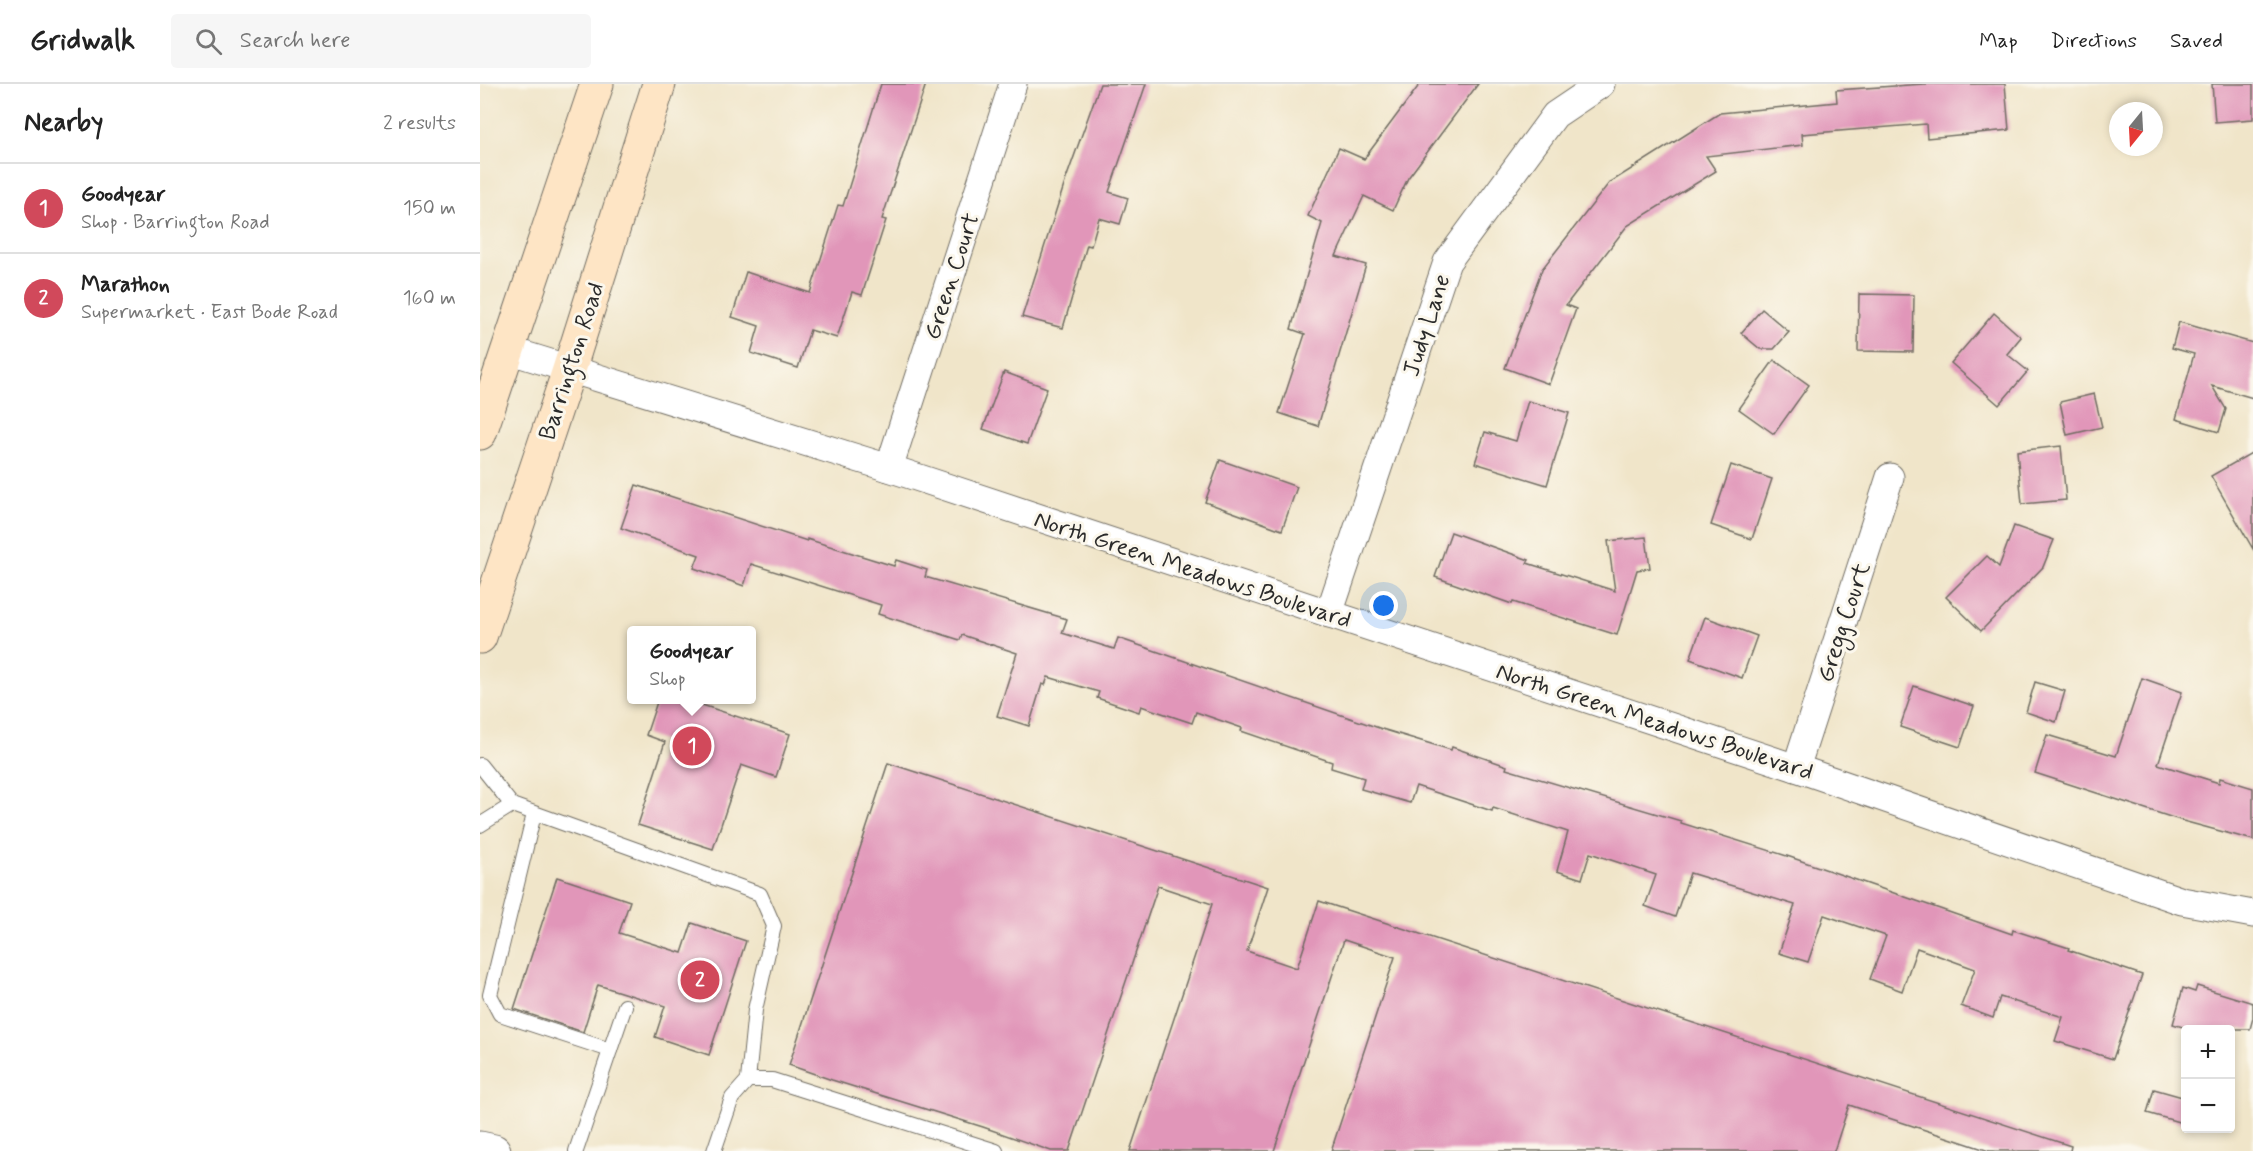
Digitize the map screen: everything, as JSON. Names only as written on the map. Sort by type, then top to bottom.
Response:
[{"type":"main road","points":[[480,433],[597,84]]},
{"type":"main road","name":"Barrington Road","points":[[480,637],[569,370],[659,84]]},
{"type":"street","name":"Green Court","points":[[889,468],[1013,84]]},
{"type":"street","name":"Judy Lane","points":[[1329,614],[1447,262],[1556,115],[1601,84]]},
{"type":"street","name":"North Green Meadows Boulevard","points":[[508,350],[889,468],[1796,768],[2182,901],[2253,914]]},
{"type":"street","name":"Gregg Court","points":[[1796,768],[1890,477]]},
{"type":"street","points":[[480,1148],[494,1151]]},
{"type":"lane","points":[[480,765],[512,806],[760,894],[774,926],[755,1010],[748,1080],[732,1098],[714,1151]]},
{"type":"lane","points":[[480,825],[512,806]]},
{"type":"lane","points":[[534,814],[490,995],[500,1014],[610,1050]]},
{"type":"lane","points":[[576,1151],[625,1006]]},
{"type":"lane","points":[[748,1080],[772,1080],[996,1151]]},
{"type":"building","points":[[881,84],[926,84],[882,219],[886,220],[862,295],[852,292],[837,338],[810,330],[798,368],[751,353],[759,326],[732,317],[746,272],[810,293],[838,205],[843,206]]},
{"type":"building","points":[[1100,84],[1146,84],[1109,192],[1128,198],[1120,224],[1099,218],[1091,246],[1087,245],[1063,328],[1022,317],[1066,179]]},
{"type":"building","points":[[1420,84],[1478,84],[1408,178],[1393,210],[1364,196],[1336,256],[1366,265],[1318,426],[1279,413],[1305,334],[1291,329],[1322,223],[1308,216],[1339,148],[1364,159]]},
{"type":"building","points":[[1924,84],[2005,84],[2009,130],[1927,138],[1926,124],[1802,134],[1803,145],[1706,156],[1716,171],[1627,226],[1566,305],[1576,309],[1549,384],[1505,368],[1542,269],[1609,183],[1720,113],[1837,102],[1836,90]]},
{"type":"building","points":[[2212,84],[2253,84],[2253,119],[2215,122]]},
{"type":"building","points":[[1859,294],[1914,295],[1913,352],[1858,351]]},
{"type":"building","points":[[1762,309],[1789,332],[1774,349],[1760,349],[1741,333]]},
{"type":"building","points":[[1994,313],[2021,337],[2007,354],[2028,371],[1999,405],[1951,363]]},
{"type":"building","points":[[2179,322],[2253,343],[2253,398],[2212,386],[2226,409],[2219,432],[2176,419],[2194,354],[2172,348]]},
{"type":"building","points":[[1774,360],[1809,385],[1774,434],[1739,409]]},
{"type":"building","points":[[1004,372],[1047,388],[1027,444],[983,429]]},
{"type":"building","points":[[2094,394],[2102,427],[2067,435],[2060,402]]},
{"type":"building","points":[[1528,401],[1569,413],[1547,485],[1475,463],[1485,432],[1516,441]]},
{"type":"building","points":[[2061,446],[2066,500],[2022,504],[2017,451]]},
{"type":"building","points":[[2253,452],[2253,549],[2211,476]]},
{"type":"building","points":[[1220,460],[1297,487],[1282,530],[1205,502]]},
{"type":"building","points":[[1731,465],[1772,479],[1752,539],[1711,525]]},
{"type":"building","points":[[636,485],[807,541],[807,539],[894,566],[896,560],[927,570],[925,577],[1067,619],[1062,633],[1114,649],[1118,638],[1382,729],[1451,750],[1452,747],[1507,766],[1506,769],[1681,821],[1681,823],[1790,857],[2012,934],[2013,930],[2069,948],[2068,950],[2142,975],[2113,1059],[2055,1041],[2063,1017],[2000,997],[1993,1018],[1961,1006],[1975,969],[1917,948],[1902,991],[1870,979],[1886,936],[1824,915],[1808,962],[1779,953],[1795,905],[1690,873],[1675,917],[1645,906],[1656,875],[1590,853],[1582,879],[1557,871],[1568,832],[1493,808],[1492,811],[1416,786],[1410,803],[1361,789],[1364,778],[1331,768],[1332,762],[1241,731],[1242,728],[1196,712],[1192,723],[1141,706],[1139,712],[1097,698],[1099,692],[1048,677],[1045,685],[1042,684],[1029,726],[997,716],[1017,653],[962,635],[960,640],[878,614],[881,605],[751,564],[744,586],[694,568],[699,555],[621,528]]},
{"type":"building","points":[[2014,526],[2054,540],[2043,567],[1981,631],[1946,597],[1987,556],[1999,567]]},
{"type":"building","points":[[1451,532],[1529,560],[1527,563],[1615,591],[1608,541],[1646,537],[1650,568],[1637,570],[1617,635],[1513,602],[1512,604],[1435,577]]},
{"type":"building","points":[[1705,617],[1757,636],[1742,678],[1690,659]]},
{"type":"building","points":[[2142,678],[2182,692],[2158,764],[2219,783],[2220,778],[2253,788],[2253,840],[2183,821],[2035,773],[2047,735],[2116,756]]},
{"type":"building","points":[[2035,682],[2065,691],[2056,722],[2026,712]]},
{"type":"building","points":[[1914,686],[1974,706],[1960,747],[1900,727]]},
{"type":"building","points":[[656,704],[699,704],[790,734],[776,777],[741,765],[713,849],[638,825],[665,742],[646,735]]},
{"type":"building","points":[[888,763],[1268,887],[1247,951],[1297,968],[1319,901],[2071,1146],[2070,1151],[1989,1151],[1849,1105],[1834,1151],[1331,1151],[1395,957],[1344,940],[1274,1151],[1130,1151],[1212,904],[1158,886],[1069,1151],[1051,1151],[983,1127],[832,1080],[789,1065]]},
{"type":"building","points":[[557,877],[630,901],[619,933],[682,953],[692,923],[746,941],[709,1055],[655,1037],[665,1006],[598,985],[583,1032],[514,1009]]},
{"type":"building","points":[[2197,986],[2253,1003],[2250,1029],[2235,1029],[2235,1025],[2181,1026],[2173,1024],[2183,988],[2195,992]]},
{"type":"building","points":[[2154,1089],[2181,1097],[2181,1123],[2147,1113]]},
{"type":"place","name":"Goodyear","points":[[692,746]]},
{"type":"place","name":"Marathon","points":[[700,980]]}]
